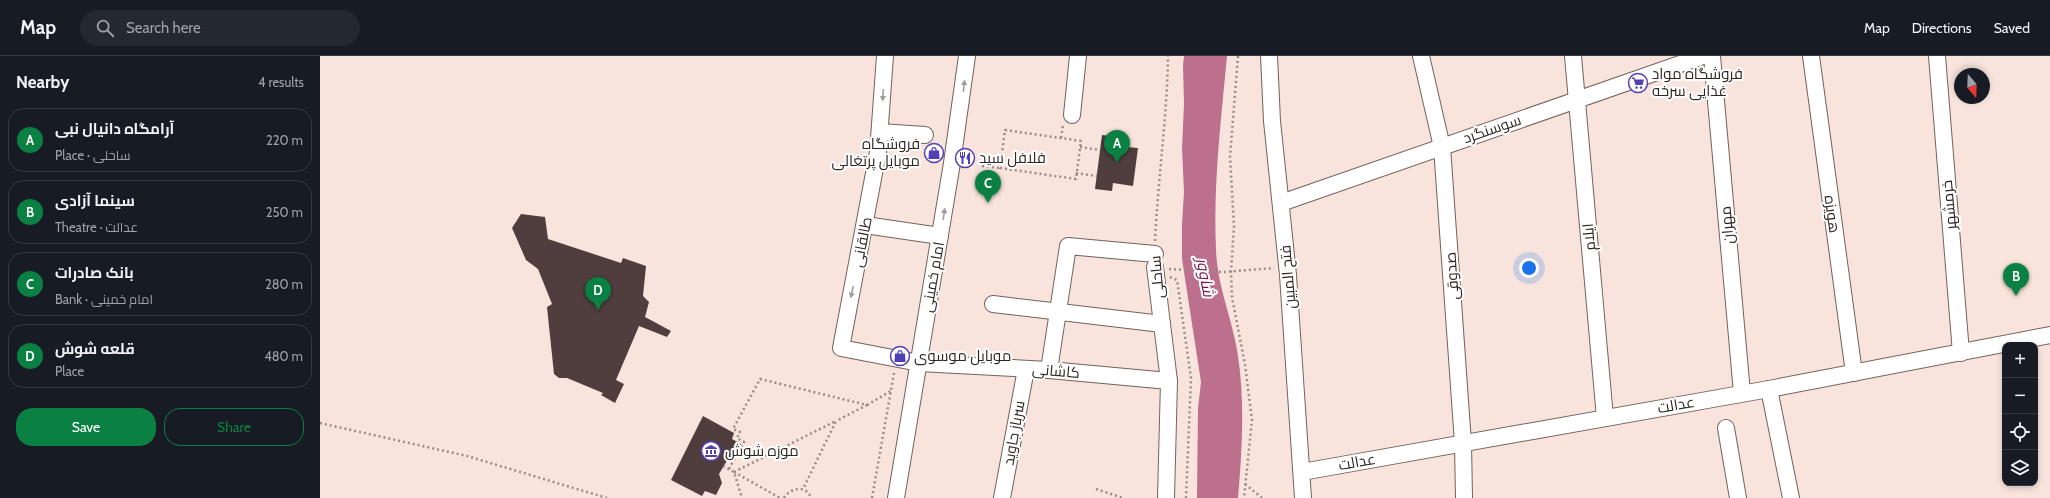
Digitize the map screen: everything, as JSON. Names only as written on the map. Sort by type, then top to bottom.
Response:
[{"type":"street","name":"طالقانی","points":[[885,56],[878,152],[841,348],[919,363]]},
{"type":"street","name":"امام خمینی","points":[[896,498],[960,112],[967,56]]},
{"type":"street","points":[[1072,115],[1078,56]]},
{"type":"street","name":"فتح المبین","points":[[1268,56],[1272,121],[1287,267],[1303,498]]},
{"type":"street","name":"صدوقی","points":[[1421,56],[1442,146],[1463,443],[1464,498]]},
{"type":"street","name":"ایلام","points":[[1573,56],[1605,418]]},
{"type":"street","name":"سوسنگرد","points":[[1281,203],[1703,56]]},
{"type":"street","name":"مهران","points":[[1712,56],[1742,393]]},
{"type":"street","name":"هویزه","points":[[1811,56],[1854,373]]},
{"type":"street","name":"خرمشهر","points":[[1937,56],[1961,353]]},
{"type":"street","points":[[880,132],[925,135]]},
{"type":"street","points":[[865,224],[940,236]]},
{"type":"street","points":[[1049,370],[1068,246],[1160,263]]},
{"type":"street","name":"ساحلی","points":[[1160,263],[1162,324],[1169,382],[1166,498]]},
{"type":"street","points":[[993,304],[1162,324]]},
{"type":"street","name":"عدالت","points":[[1302,472],[1769,389],[2050,335]]},
{"type":"street","name":"کاشانی","points":[[919,363],[1049,370],[1169,382]]},
{"type":"street","name":"سرباز جاوید","points":[[1002,498],[1026,369]]},
{"type":"street","points":[[1769,389],[1791,498]]},
{"type":"street","points":[[1726,428],[1738,498]]},
{"type":"path","name":"ساحلی","points":[[1160,263],[1157,195],[1167,98],[1168,56]]},
{"type":"path","points":[[1238,56],[1230,157],[1234,226],[1231,272],[1232,298],[1245,365],[1252,420],[1244,498]]},
{"type":"path","points":[[982,166],[1076,179],[1081,141],[1005,130],[1000,168]]},
{"type":"path","points":[[1080,147],[1100,150]]},
{"type":"path","points":[[1076,173],[1097,176]]},
{"type":"path","points":[[1160,263],[1223,272],[1287,267]]},
{"type":"path","points":[[1172,278],[1177,280],[1191,378],[1186,498]]},
{"type":"path","points":[[872,498],[897,359]]},
{"type":"path","points":[[729,469],[744,442],[737,438],[740,432],[733,429],[760,379],[867,405]]},
{"type":"path","points":[[734,472],[836,421],[891,391]]},
{"type":"path","points":[[803,490],[836,421]]},
{"type":"path","points":[[320,423],[467,456],[608,498]]},
{"type":"path","points":[[723,466],[780,498]]},
{"type":"path","points":[[734,472],[742,498]]},
{"type":"path","points":[[1245,484],[1262,498]]},
{"type":"path","points":[[784,498],[787,493],[795,489],[803,490],[810,494],[811,498]]},
{"type":"path","points":[[1096,490],[1123,498]]},
{"type":"water","name":"شاوور","points":[[1184,56],[1227,56],[1218,152],[1215,225],[1219,277],[1236,343],[1242,391],[1241,463],[1238,498],[1197,498],[1198,408],[1201,382],[1182,259],[1184,192],[1182,148]]},
{"type":"building","points":[[1102,135],[1127,138],[1126,147],[1138,148],[1133,186],[1113,183],[1112,191],[1095,189]]},
{"type":"building","points":[[521,214],[545,217],[548,239],[621,263],[623,258],[646,266],[643,296],[649,302],[645,317],[671,331],[667,337],[639,326],[616,380],[624,384],[615,403],[601,395],[603,393],[567,378],[559,378],[554,374],[547,307],[552,304],[538,269],[526,260],[512,228]]},
{"type":"building","name":"موزه شوش","points":[[703,416],[734,433],[732,439],[741,444],[733,458],[728,459],[719,474],[722,483],[716,495],[705,491],[702,496],[671,480]]},
{"type":"place","name":"فروشگاه مواد غذایی سرخه","points":[[1638,83]]},
{"type":"place","name":"فروشگاه موبایل پرتغالی","points":[[934,153]]},
{"type":"place","name":"فلافل سید","points":[[965,158]]},
{"type":"place","name":"آرامگاه دانیال نبی","points":[[1117,163]]},
{"type":"place","name":"بانک صادرات","points":[[988,203]]},
{"type":"place","name":"سینما آزادی","points":[[2016,296]]},
{"type":"place","name":"قلعه شوش","points":[[598,310]]},
{"type":"place","name":"موبایل موسوى","points":[[900,356]]},
{"type":"place","name":"موزه شوش","points":[[711,451]]}]
